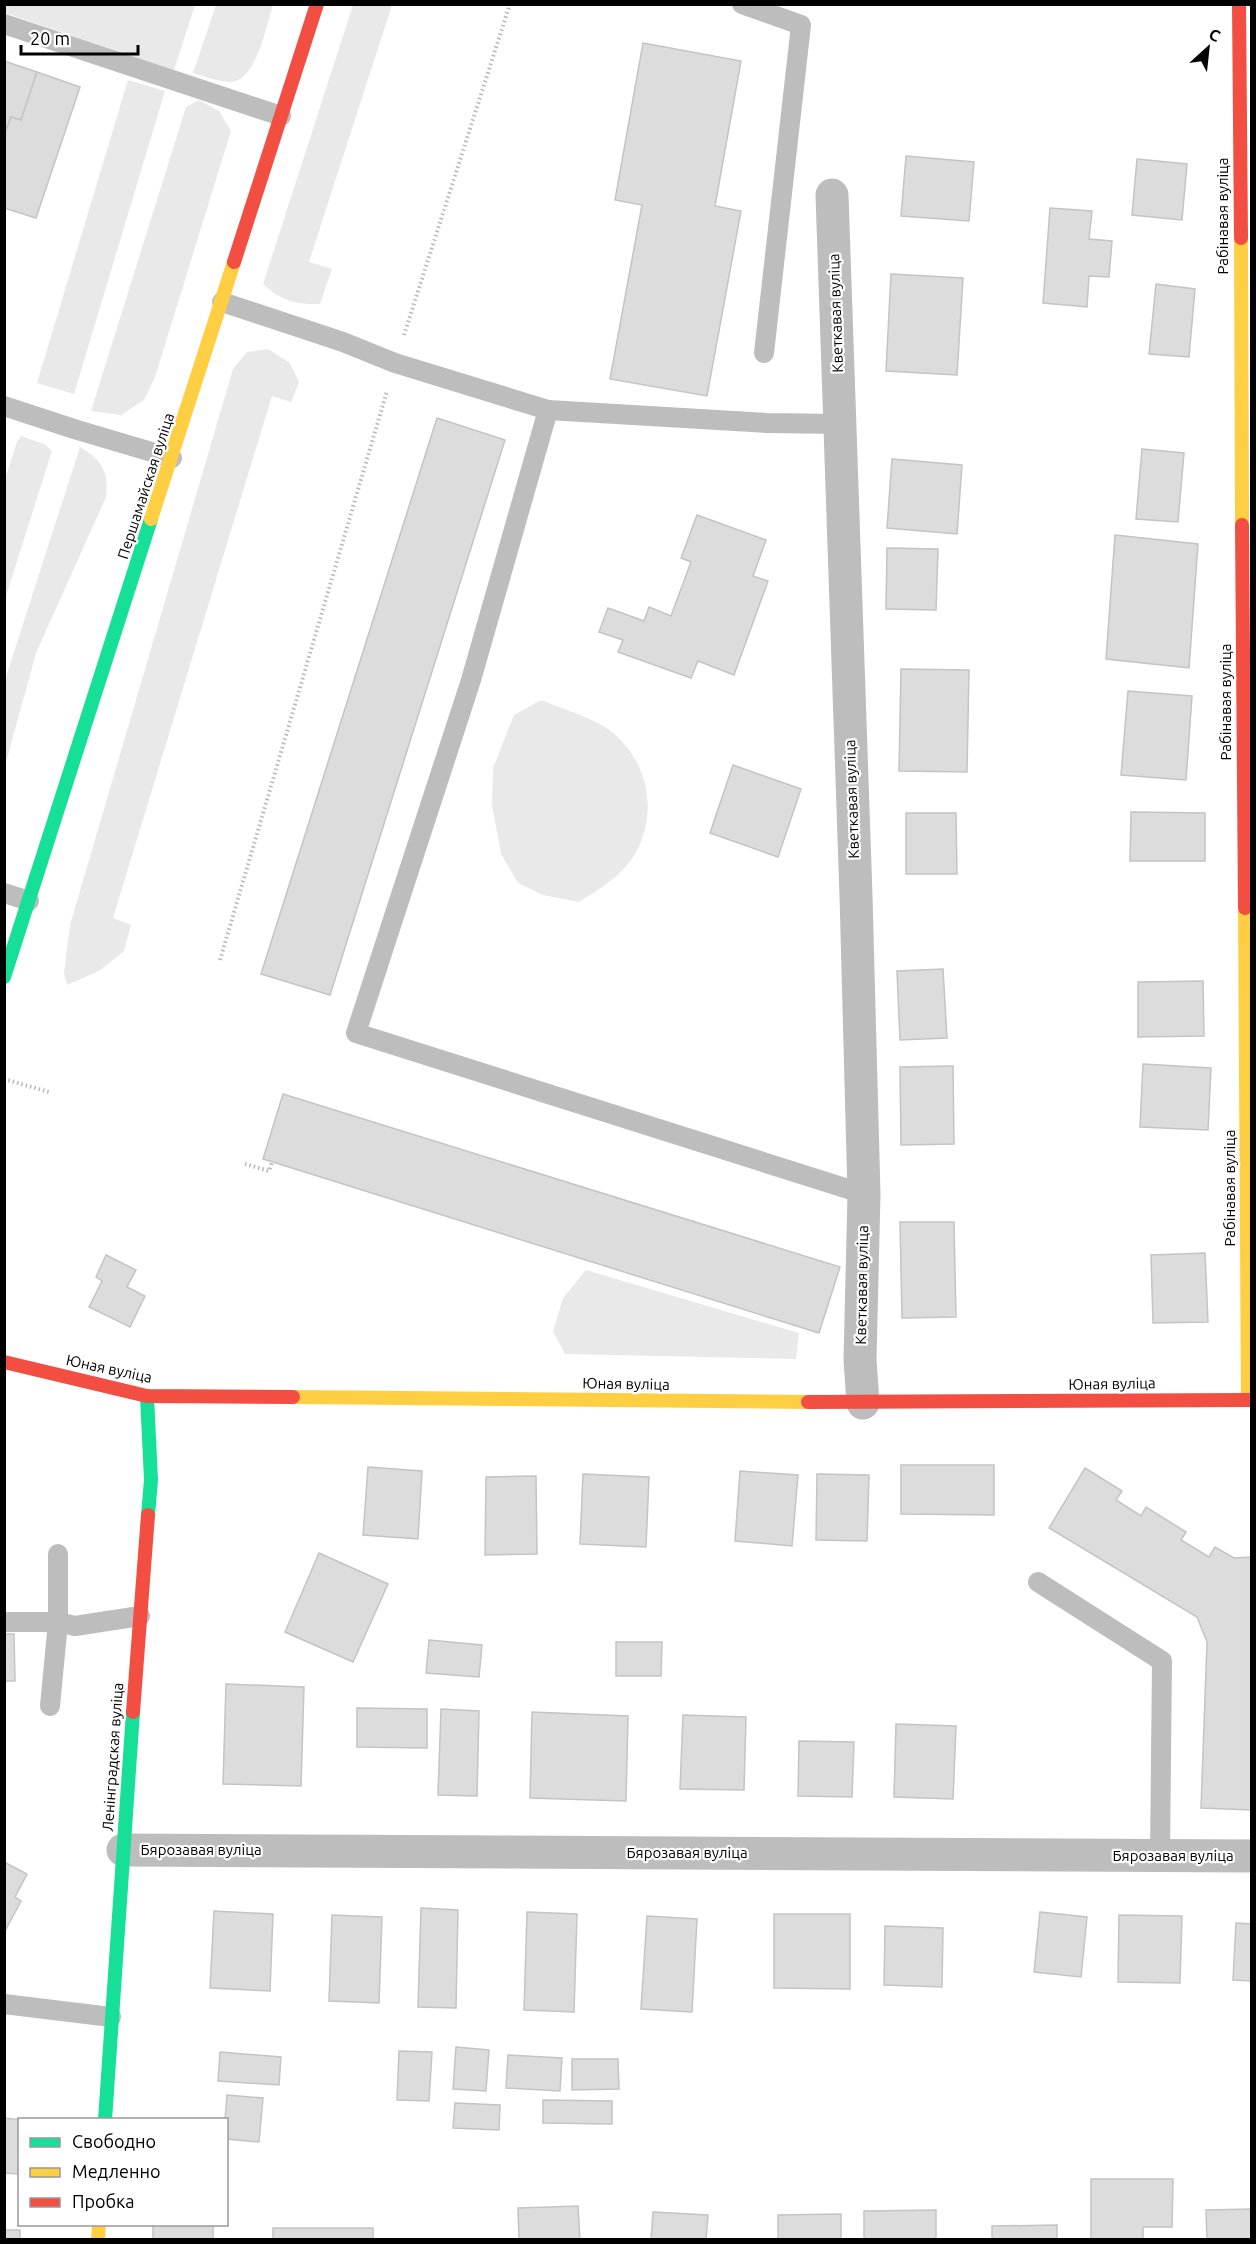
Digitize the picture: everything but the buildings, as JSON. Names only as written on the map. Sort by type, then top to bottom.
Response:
[{"type":"street","name":"Першамайская вуліца","points":[[4,977],[316,4]]},
{"type":"street","name":"Рабінавая вуліца","points":[[1239,4],[1250,1400]]},
{"type":"street","name":"Кветкавая вуліца","points":[[832,195],[864,1194],[860,1360],[863,1403]]},
{"type":"street","name":"Юная вуліца","points":[[4,1362],[147,1396],[863,1403],[1250,1400]]},
{"type":"street","name":"Ленінградская вуліца","points":[[105,2118],[151,1480],[147,1396]]},
{"type":"street","name":"Бярозавая вуліца","points":[[123,1850],[1251,1856]]},
{"type":"lane","points":[[742,4],[801,25],[764,353]]},
{"type":"lane","points":[[4,24],[281,116]]},
{"type":"lane","points":[[222,302],[343,342],[395,363],[548,410],[767,423],[840,424]]},
{"type":"lane","points":[[4,406],[172,458]]},
{"type":"lane","points":[[548,410],[471,680],[356,1033],[864,1194]]},
{"type":"lane","points":[[4,893],[29,901]]},
{"type":"lane","points":[[50,1706],[58,1622],[58,1554]]},
{"type":"lane","points":[[1038,1582],[1162,1661],[1160,1856]]},
{"type":"lane","points":[[4,1622],[58,1622],[75,1626],[140,1616]]},
{"type":"lane","points":[[4,2004],[111,2017]]},
{"type":"path","points":[[220,960],[395,363],[510,4]]},
{"type":"path","points":[[4,1079],[49,1092]]},
{"type":"path","points":[[245,1164],[270,1171],[272,1162]]},
{"type":"shaded area","points":[[5,4],[195,5],[174,70],[5,13]]},
{"type":"shaded area","points":[[216,5],[273,5],[254,63],[239,79],[230,82],[193,73]]},
{"type":"shaded area","points":[[353,5],[392,5],[309,262],[332,269],[320,304],[296,302],[277,295],[263,284]]},
{"type":"shaded area","points":[[128,80],[165,91],[74,394],[37,383]]},
{"type":"shaded area","points":[[199,100],[219,111],[231,131],[155,377],[144,400],[121,415],[91,411],[186,107]]},
{"type":"shaded area","points":[[268,349],[290,363],[299,382],[291,402],[272,396],[113,918],[131,925],[124,951],[99,971],[67,985],[64,973],[70,925],[233,369],[247,352]]},
{"type":"shaded area","points":[[21,436],[44,444],[52,451],[5,599],[5,479]]},
{"type":"shaded area","points":[[80,447],[99,462],[105,474],[106,497],[36,653],[5,766],[5,680]]},
{"type":"shaded area","points":[[541,700],[605,727],[631,753],[640,768],[645,785],[648,802],[647,820],[643,837],[635,854],[618,875],[579,902],[543,895],[518,883],[501,854],[492,805],[493,768],[514,715]]},
{"type":"shaded area","points":[[586,1270],[799,1333],[796,1359],[565,1354],[553,1331],[563,1298]]},
{"type":"traffic: fast","points":[[4,977],[151,519]]},
{"type":"traffic: fast","points":[[147,1396],[151,1480],[148,1515]]},
{"type":"traffic: fast","points":[[105,2118],[133,1712]]},
{"type":"traffic: slow","points":[[1241,238],[1242,525]]},
{"type":"traffic: slow","points":[[151,519],[234,262]]},
{"type":"traffic: slow","points":[[1245,908],[1248,1400]]},
{"type":"traffic: slow","points":[[293,1397],[808,1402]]},
{"type":"traffic: slow","points":[[98,2240],[99,2226]]},
{"type":"traffic: jam","points":[[234,262],[317,4]]},
{"type":"traffic: jam","points":[[1239,4],[1241,238]]},
{"type":"traffic: jam","points":[[1242,525],[1245,908]]},
{"type":"traffic: jam","points":[[4,1362],[147,1396],[293,1397]]},
{"type":"traffic: jam","points":[[808,1402],[1252,1400]]},
{"type":"traffic: jam","points":[[133,1712],[148,1515]]}]
